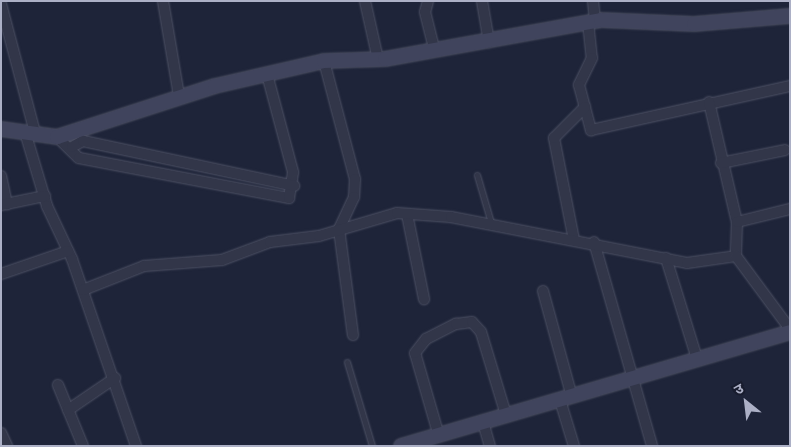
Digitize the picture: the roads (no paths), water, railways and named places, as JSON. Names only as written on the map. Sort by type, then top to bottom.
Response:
[{"type":"street","points":[[163,1],[179,96]]},
{"type":"street","points":[[365,1],[378,60]]},
{"type":"street","points":[[428,1],[425,12],[434,49]]},
{"type":"street","points":[[482,1],[489,42]]},
{"type":"street","points":[[593,1],[591,22],[592,58],[579,85],[591,130],[710,102],[790,86]]},
{"type":"street","points":[[1,4],[44,196],[68,250],[115,378],[136,446]]},
{"type":"street","points":[[57,137],[179,96],[324,61],[378,60],[434,49],[489,42],[591,22],[694,24],[790,16]]},
{"type":"street","points":[[324,61],[355,179],[354,197],[340,229],[353,335]]},
{"type":"street","points":[[1,129],[57,137],[72,147],[79,158],[285,198],[292,196],[294,186],[267,74]]},
{"type":"street","points":[[401,446],[421,443],[483,422],[790,330],[736,256],[737,222],[721,163],[710,102]]},
{"type":"street","points":[[574,240],[554,138],[585,107]]},
{"type":"street","points":[[72,147],[84,141],[294,186]]},
{"type":"street","points":[[721,163],[785,150]]},
{"type":"street","points":[[182,178],[185,162]]},
{"type":"street","points":[[1,176],[4,205],[44,196]]},
{"type":"street","points":[[737,222],[790,209]]},
{"type":"street","points":[[408,214],[424,299]]},
{"type":"street","points":[[82,290],[144,266],[222,260],[270,242],[408,214],[594,242],[688,263],[736,256]]},
{"type":"street","points":[[594,242],[635,378],[652,446]]},
{"type":"street","points":[[1,274],[68,250]]},
{"type":"street","points":[[666,258],[697,359]]},
{"type":"street","points":[[543,291],[566,398],[574,446]]},
{"type":"street","points":[[439,436],[415,353],[426,339],[456,324],[472,322],[481,332],[506,415]]},
{"type":"street","points":[[68,410],[115,378]]},
{"type":"street","points":[[58,385],[83,446]]},
{"type":"street","points":[[483,422],[490,446]]},
{"type":"street","points":[[1,432],[7,446]]},
{"type":"lane","points":[[477,175],[493,226]]},
{"type":"lane","points":[[346,362],[372,446]]}]
